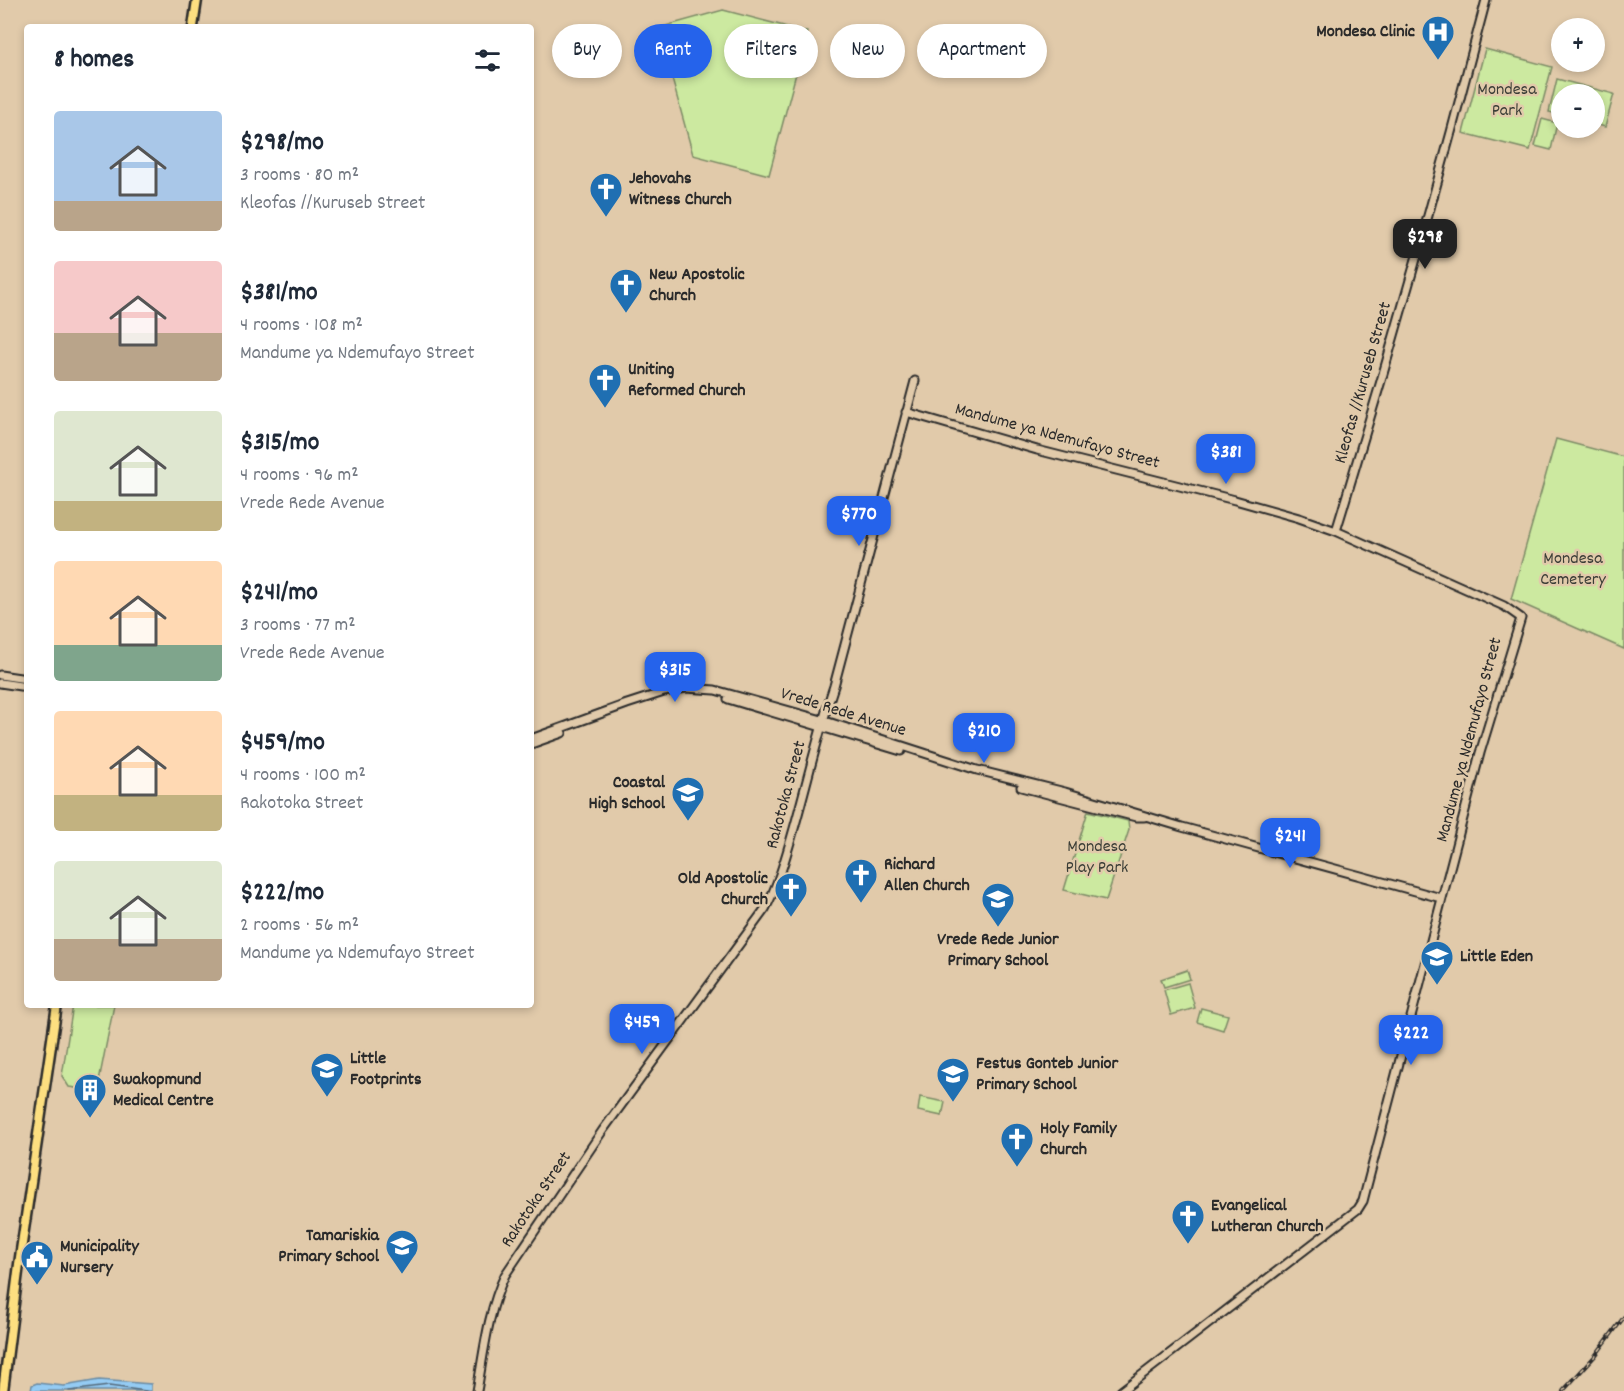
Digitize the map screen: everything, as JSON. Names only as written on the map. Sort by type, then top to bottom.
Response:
[{"type":"main road","points":[[193,24],[197,0]]},
{"type":"main road","points":[[3,1391],[57,1008]]},
{"type":"street","name":"Kleofas //Kuruseb Street","points":[[1336,531],[1371,416],[1486,0]]},
{"type":"street","name":"Rakotoka Street","points":[[477,1391],[490,1320],[505,1275],[596,1140],[683,1018],[765,909],[775,891],[834,687],[915,381]]},
{"type":"street","name":"Mandume ya Ndemufayo Street","points":[[906,412],[1037,450],[1235,500],[1336,531],[1504,606],[1521,618],[1496,696],[1364,1201],[1358,1209],[1121,1391]]},
{"type":"street","points":[[0,675],[24,679]]},
{"type":"street","points":[[0,683],[24,687]]},
{"type":"street","name":"Vrede Rede Avenue","points":[[534,738],[627,704],[686,688],[715,690],[977,770],[1442,898]]},
{"type":"street","name":"Vrede Rede Avenue","points":[[534,743],[665,696],[687,693],[714,695],[822,723]]},
{"type":"green space","points":[[723,10],[776,24],[724,24],[724,78],[795,78],[769,175],[693,155],[672,78],[712,78],[712,24],[672,24]]},
{"type":"green space","name":"Mondesa Park","points":[[1485,49],[1551,67],[1530,150],[1463,133]]},
{"type":"green space","points":[[1557,79],[1576,84],[1556,84]]},
{"type":"green space","points":[[1605,92],[1614,94],[1605,127]]},
{"type":"green space","points":[[1542,119],[1551,121],[1551,138],[1554,138],[1551,150],[1535,146]]},
{"type":"green space","name":"Mondesa Cemetery","points":[[1556,439],[1624,457],[1624,649],[1511,599]]},
{"type":"green space","name":"Mondesa Play Park","points":[[1088,811],[1128,821],[1129,830],[1106,900],[1064,890]]},
{"type":"green space","points":[[1187,970],[1190,979],[1164,987],[1161,979]]},
{"type":"green space","points":[[1188,983],[1195,1008],[1171,1015],[1164,990]]},
{"type":"green space","points":[[73,1008],[113,1008],[97,1091],[69,1087],[62,1076]]},
{"type":"green space","points":[[1201,1008],[1228,1015],[1223,1030],[1197,1022]]},
{"type":"green space","points":[[920,1097],[945,1102],[942,1116],[918,1111]]},
{"type":"water","points":[[99,1380],[151,1384],[151,1391],[31,1391],[32,1385],[37,1383],[64,1386]]},
{"type":"railway","points":[[1563,1391],[1595,1356],[1624,1317]]},
{"type":"place","name":"Mondesa Clinic","points":[[1438,61]]},
{"type":"place","name":"Jehovahs Witness Church","points":[[606,218]]},
{"type":"place","name":"New Apostolic Church","points":[[626,314]]},
{"type":"place","name":"Uniting Reformed Church","points":[[605,409]]},
{"type":"place","name":"Coastal High School","points":[[688,822]]},
{"type":"place","name":"Richard Allen Church","points":[[861,904]]},
{"type":"place","name":"Old Apostolic Church","points":[[791,918]]},
{"type":"place","name":"Vrede Rede Junior Primary School","points":[[998,928]]},
{"type":"place","name":"Little Eden","points":[[1437,986]]},
{"type":"place","name":"Little Footprints","points":[[327,1098]]},
{"type":"place","name":"Festus Gonteb Junior Primary School","points":[[953,1103]]},
{"type":"place","name":"Swakopmund Medical Centre","points":[[90,1119]]},
{"type":"place","name":"Holy Family Church","points":[[1017,1168]]},
{"type":"place","name":"Evangelical Lutheran Church","points":[[1188,1245]]},
{"type":"place","name":"Tamariskia Primary School","points":[[402,1275]]},
{"type":"place","name":"Municipality Nursery","points":[[37,1286]]}]
